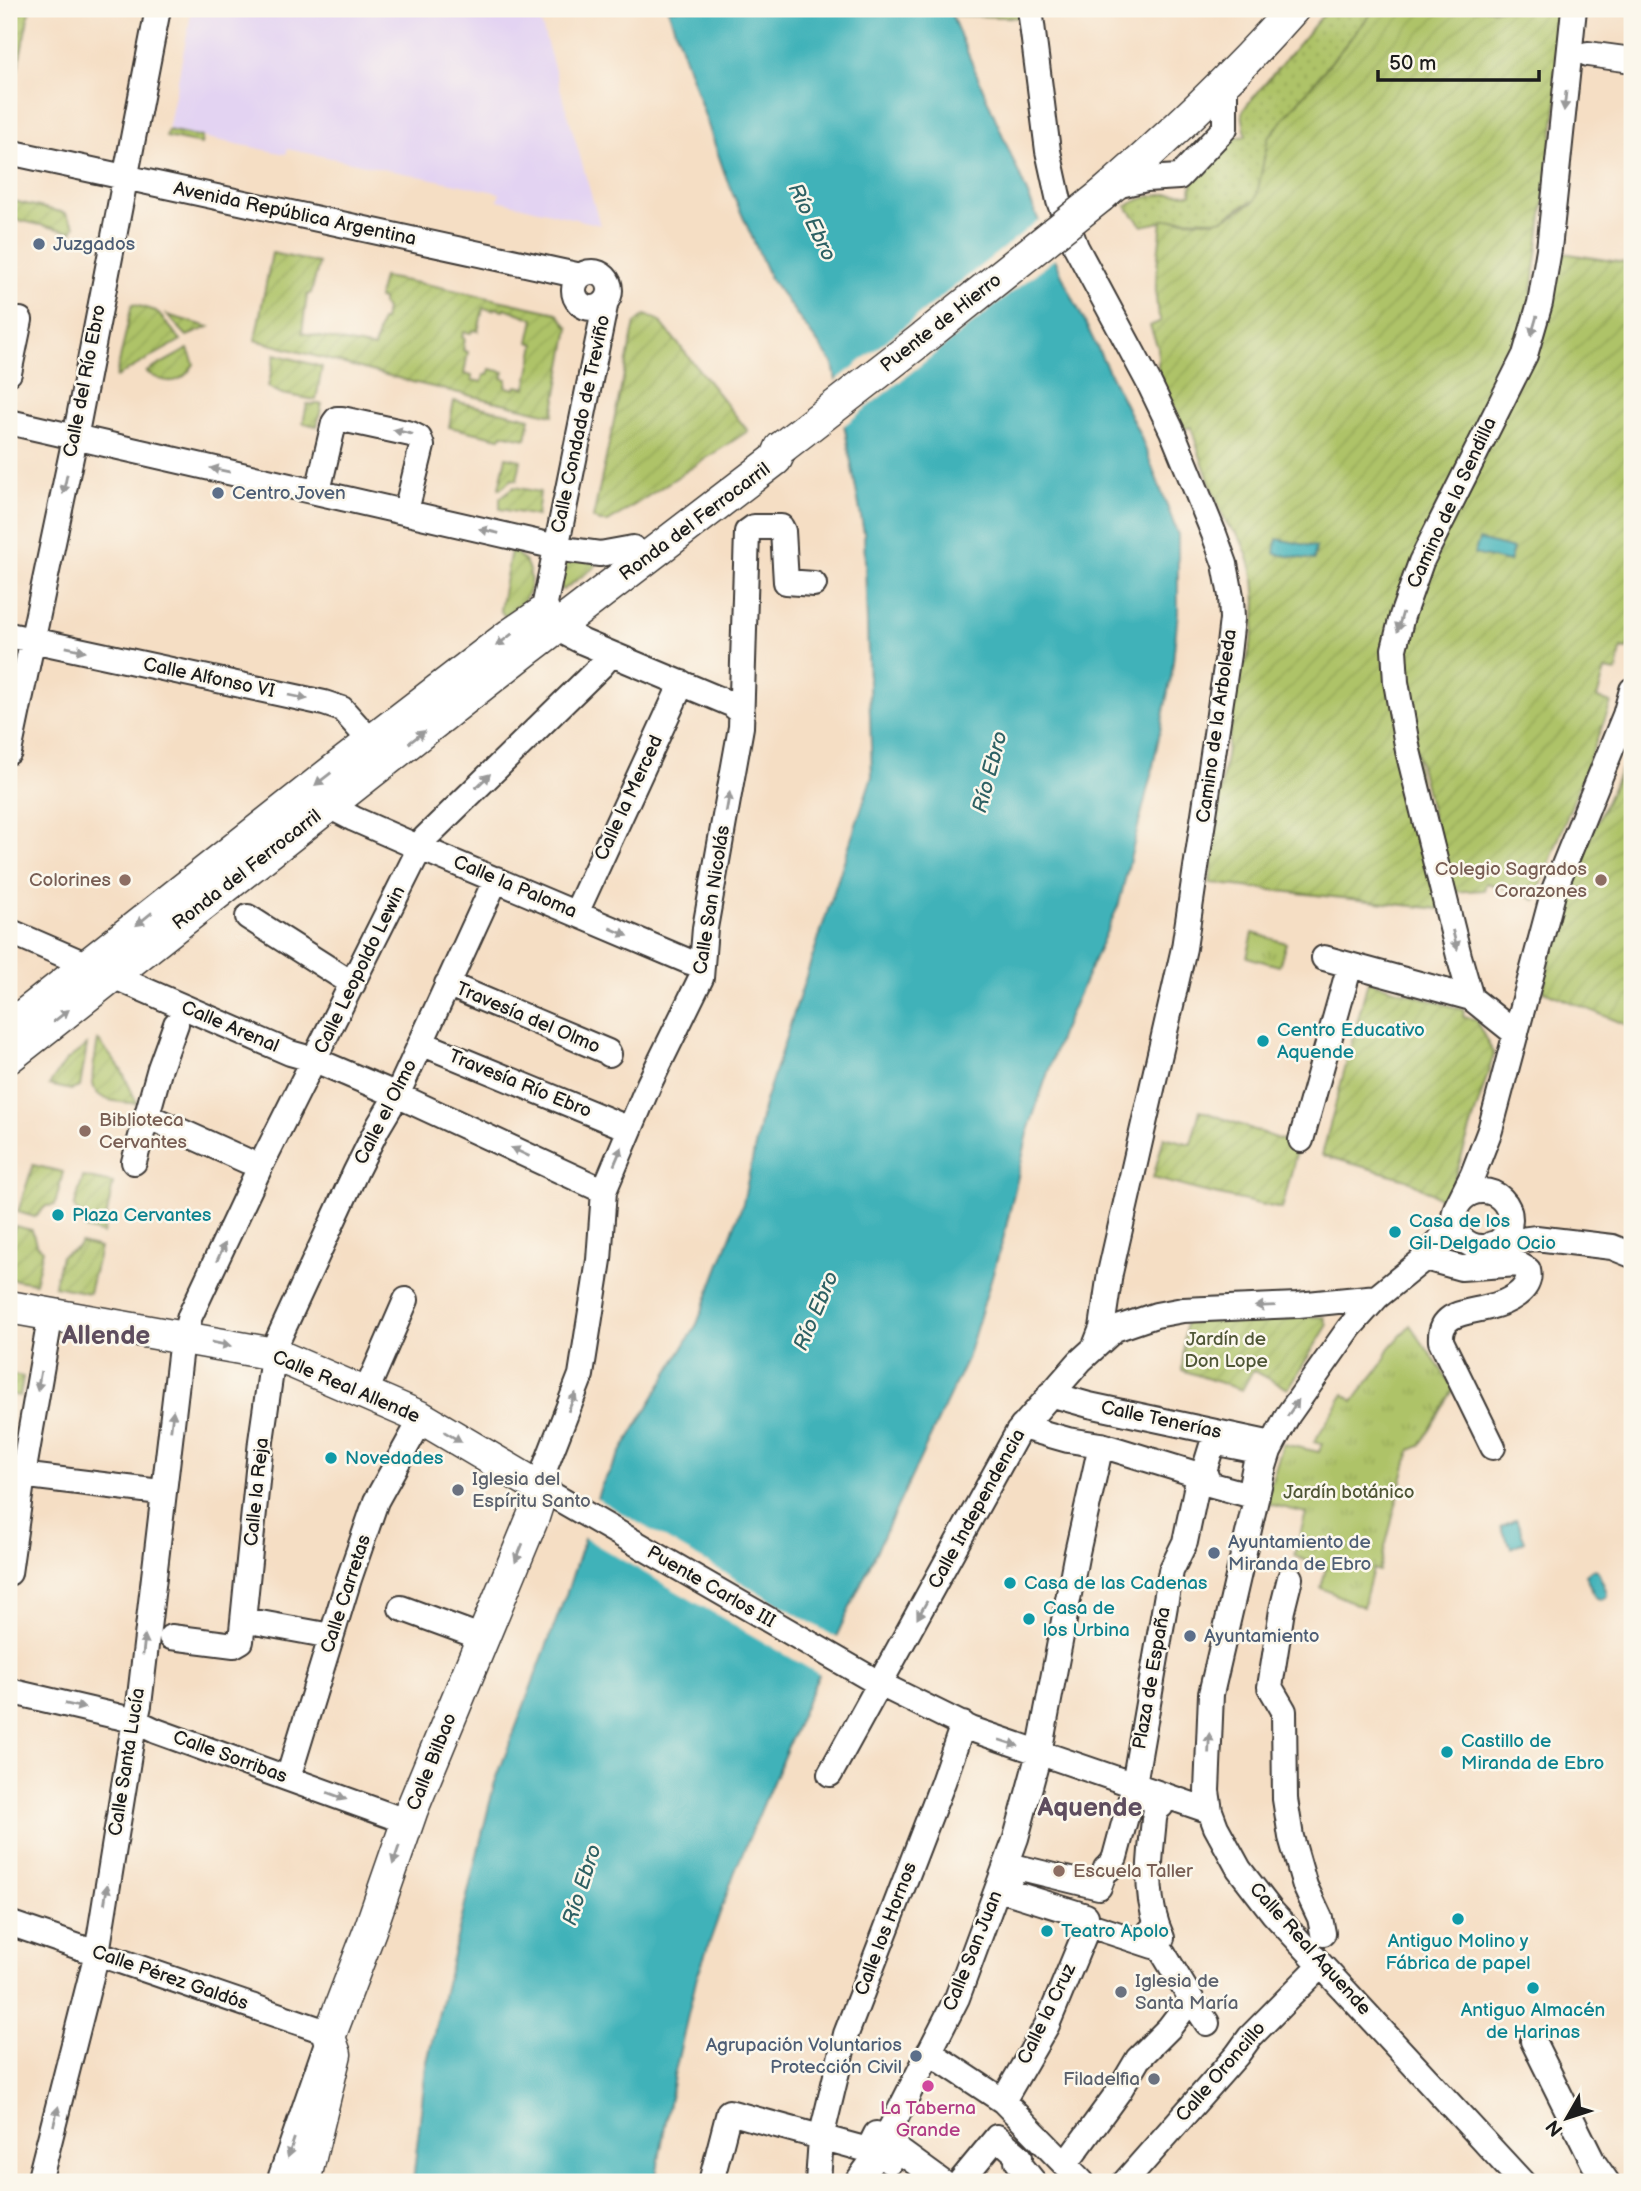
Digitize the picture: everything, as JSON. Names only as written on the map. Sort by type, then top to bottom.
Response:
[{"type":"main road","name":"Puente de Hierro","points":[[781,448],[918,342],[1179,128],[1293,9]]},
{"type":"main road","name":"Ronda del Ferrocarril","points":[[550,620],[633,548],[764,455],[781,448]]},
{"type":"main road","name":"Ronda del Ferrocarril","points":[[9,1057],[99,970],[379,751],[510,635],[550,620],[776,459],[781,448]]},
{"type":"main road","name":"Ronda del Ferrocarril","points":[[9,1027],[99,970],[329,806],[379,751]]},
{"type":"main road","name":"Calle Real Allende","points":[[9,1307],[274,1354],[422,1418],[542,1489]]},
{"type":"main road","name":"Calle Bilbao","points":[[304,2182],[335,2054],[328,2037],[408,1822],[533,1517],[542,1489]]},
{"type":"street","name":"Calle del Río Ebro","points":[[9,751],[20,638],[75,438],[158,9]]},
{"type":"street","name":"Camino de la Arboleda","points":[[1030,9],[1048,151],[1059,201],[1076,247],[1172,431],[1225,564],[1231,596],[1232,619],[1228,654],[1184,948],[1111,1273],[1102,1328],[1095,1346]]},
{"type":"street","name":"Camino de la Sendilla","points":[[1471,998],[1408,751],[1396,682],[1394,649],[1402,616],[1421,562],[1525,355],[1537,316],[1549,248],[1574,9]]},
{"type":"street","points":[[1588,54],[1632,60]]},
{"type":"street","points":[[1105,191],[1146,179],[1179,177],[1225,128],[1225,83]]},
{"type":"street","points":[[1179,128],[1213,142]]},
{"type":"street","points":[[1179,128],[1192,164]]},
{"type":"street","name":"Avenida República Argentina","points":[[9,152],[581,276],[574,292],[580,302],[590,307],[606,301]]},
{"type":"street","name":"Calle Condado de Treviño","points":[[550,620],[555,547],[606,301]]},
{"type":"street","points":[[9,373],[20,320]]},
{"type":"street","points":[[318,491],[334,423],[342,418],[419,438],[422,446],[406,511]]},
{"type":"street","name":"Calle Condado de Treviño","points":[[9,422],[555,547],[600,554],[633,548]]},
{"type":"street","name":"Calle San Nicolás","points":[[542,1489],[546,1465],[581,1375],[599,1260],[604,1191],[649,1084],[701,978],[705,928],[742,713],[747,532],[754,527],[782,527],[786,582],[814,584]]},
{"type":"street","points":[[550,620],[611,654],[731,704],[742,713]]},
{"type":"street","name":"Calle Alfonso VI","points":[[20,638],[324,703],[342,709],[379,751]]},
{"type":"street","name":"Calle Leopoldo Lewin","points":[[183,1337],[190,1316],[260,1167],[425,838],[611,654]]},
{"type":"street","name":"Calle la Merced","points":[[576,913],[682,684]]},
{"type":"street","points":[[1022,1427],[1068,1440],[1101,1444],[1203,1477],[1209,1484],[1249,1495],[1266,1452],[1287,1415],[1350,1327],[1377,1297],[1425,1258],[1455,1214],[1485,1145],[1554,890],[1625,715],[1632,690]]},
{"type":"street","name":"Calle la Paloma","points":[[329,806],[690,962],[702,963]]},
{"type":"street","name":"Calle el Olmo","points":[[274,1354],[356,1171],[397,1095],[496,879]]},
{"type":"street","points":[[248,917],[353,984]]},
{"type":"street","name":"Calle Arenal","points":[[9,931],[290,1053],[315,1060],[397,1095],[604,1191]]},
{"type":"street","points":[[9,945],[53,964],[49,978],[9,1010]]},
{"type":"street","points":[[1324,958],[1471,998],[1516,1034]]},
{"type":"street","points":[[1301,1140],[1361,968]]},
{"type":"street","name":"Travesía del Olmo","points":[[447,984],[609,1054]]},
{"type":"street","points":[[134,1162],[160,1068],[176,1024]]},
{"type":"street","name":"Travesía Río Ebro","points":[[421,1043],[620,1125]]},
{"type":"street","points":[[147,1116],[247,1161]]},
{"type":"street","points":[[1425,1258],[1481,1244],[1506,1234],[1509,1226],[1503,1202],[1489,1171],[1485,1145]]},
{"type":"street","points":[[1536,1238],[1503,1202],[1482,1191],[1474,1192],[1460,1201],[1455,1214],[1457,1230],[1462,1238],[1481,1244],[1536,1238],[1629,1249]]},
{"type":"street","points":[[1425,1258],[1461,1268],[1518,1264],[1528,1270],[1525,1288],[1513,1297],[1487,1308],[1459,1314],[1448,1320],[1441,1330],[1441,1341],[1493,1447]]},
{"type":"street","name":"Calle Independencia","points":[[830,1774],[1022,1427],[1095,1346],[1115,1329],[1156,1315],[1183,1310],[1298,1305],[1377,1297]]},
{"type":"street","name":"Calle Real Allende","points":[[369,1385],[406,1300]]},
{"type":"street","points":[[1333,1300],[1347,1306],[1352,1314],[1350,1327]]},
{"type":"street","points":[[9,1573],[51,1313]]},
{"type":"street","name":"Calle Santa Lucía","points":[[39,2182],[97,1953],[139,1704],[183,1337]]},
{"type":"street","name":"Calle la Reja","points":[[171,1637],[234,1644],[241,1641],[261,1441],[274,1354]]},
{"type":"street","name":"Calle Tenerías","points":[[1050,1394],[1266,1452]]},
{"type":"street","name":"Calle Carretas","points":[[288,1778],[376,1501],[422,1418]]},
{"type":"street","name":"Plaza de España","points":[[1142,1790],[1171,1571],[1185,1542],[1213,1442],[1266,1452]]},
{"type":"street","points":[[1038,1753],[1101,1444]]},
{"type":"street","points":[[880,1684],[963,1724],[1038,1753],[1210,1811],[1207,1791],[1212,1694],[1266,1452]]},
{"type":"street","points":[[37,1477],[152,1491]]},
{"type":"street","name":"Puente Carlos III","points":[[542,1489],[880,1684]]},
{"type":"street","points":[[1290,1578],[1270,1687],[1284,1711],[1285,1799],[1291,1837],[1305,1886],[1320,1918],[1323,1933]]},
{"type":"street","points":[[401,1608],[482,1638]]},
{"type":"street","points":[[244,1620],[331,1636]]},
{"type":"street","name":"Calle Sorribas","points":[[9,1691],[135,1721],[408,1822]]},
{"type":"street","name":"Calle los Hornos","points":[[818,2182],[821,2138],[846,2034],[963,1724]]},
{"type":"street","name":"Calle San Juan","points":[[857,2182],[882,2146],[957,1998],[1017,1838],[1038,1753]]},
{"type":"street","points":[[1142,1790],[1161,1806],[1156,1810],[1154,1819],[1148,1876],[1150,1905],[1162,1938],[1153,1946],[1088,1926],[1083,1923],[1086,1916],[1003,1890],[1017,1867],[1099,1887],[1106,1868],[1109,1869],[1115,1857],[1132,1794],[1142,1790]]},
{"type":"street","name":"Calle Real Aquende","points":[[1210,1811],[1239,1869],[1273,1913],[1522,2182]]},
{"type":"street","name":"Calle Pérez Galdós","points":[[9,1923],[311,2025],[324,2031],[328,2037]]},
{"type":"street","name":"Calle la Cruz","points":[[1001,2141],[1011,2109],[1088,1926]]},
{"type":"street","points":[[1157,1943],[1207,2023]]},
{"type":"street","name":"Calle Oroncillo","points":[[1125,2182],[1250,2037],[1321,1965]]},
{"type":"street","points":[[929,2052],[1011,2109],[1073,2174],[1138,2059],[1169,2028],[1191,1999]]},
{"type":"street","name":"Calle Bilbao","points":[[279,2182],[328,2037]]},
{"type":"street","points":[[1533,2041],[1593,2162],[1607,2182]]},
{"type":"street","points":[[711,2182],[729,2112],[868,2150],[876,2134],[882,2146],[918,2182]]},
{"type":"street","points":[[960,2182],[997,2137],[1020,2157],[1017,2161],[1034,2182]]},
{"type":"street","points":[[967,2182],[1001,2141]]},
{"type":"street","points":[[882,2146],[942,2182]]},
{"type":"street","points":[[868,2182],[873,2174],[884,2182]]},
{"type":"shaded area","points":[[192,9],[537,9],[600,225],[498,200],[500,193],[288,149],[286,154],[168,130]]},
{"type":"green space","points":[[12,9],[30,9],[12,95],[9,94],[9,27]]},
{"type":"green space","points":[[949,9],[1030,9],[1031,18],[951,15]]},
{"type":"green space","points":[[1328,9],[1375,9],[1318,78],[1256,200],[1222,220],[1175,219],[1142,226],[1126,206],[1158,195],[1191,194],[1192,182],[1235,138],[1246,136],[1242,113],[1246,106]]},
{"type":"green space","points":[[1375,9],[1569,9],[1528,324],[1393,620],[1440,909],[1210,883],[1221,787],[1241,662],[1246,663],[1254,631],[1255,584],[1247,554],[1240,538],[1226,522],[1191,427],[1184,429],[1158,372],[1158,348],[1150,326],[1161,321],[1156,286],[1162,220],[1219,220],[1254,202],[1268,138]]},
{"type":"green space","points":[[168,130],[202,137],[201,144],[166,137]]},
{"type":"green space","points":[[9,200],[65,213],[75,226],[72,232],[9,218]]},
{"type":"green space","points":[[1557,252],[1632,264],[1632,633],[1627,649],[1621,648],[1617,672],[1605,670],[1597,698],[1611,703],[1535,900],[1514,890],[1486,883],[1484,890],[1451,892],[1414,741],[1404,638]]},
{"type":"green space","points":[[272,253],[319,263],[311,293],[307,295],[302,333],[374,348],[386,309],[382,299],[378,298],[383,277],[557,313],[569,328],[553,415],[416,383],[255,340]],"holes":[[[483,308],[505,308],[534,319],[529,342],[535,344],[526,388],[506,387],[507,379],[502,378],[504,372],[490,369],[482,382],[472,380],[472,376],[464,374],[468,352],[463,350],[464,332],[478,331]]]},
{"type":"green space","points":[[132,304],[156,311],[181,340],[116,377]]},
{"type":"green space","points":[[167,315],[209,327],[187,336]]},
{"type":"green space","points":[[645,315],[659,320],[748,431],[608,522],[600,522],[593,518],[635,323]]},
{"type":"green space","points":[[188,349],[194,364],[178,380],[167,381],[146,372]]},
{"type":"green space","points":[[275,354],[322,367],[316,400],[282,394],[268,387]]},
{"type":"green space","points":[[454,401],[530,418],[526,439],[502,434],[500,438],[449,427]]},
{"type":"green space","points":[[307,404],[322,404],[317,426],[303,423]]},
{"type":"green space","points":[[506,457],[521,460],[517,480],[512,479],[500,489],[499,488]]},
{"type":"green space","points":[[514,487],[540,492],[537,516],[500,509],[500,498]]},
{"type":"green space","points":[[511,549],[526,563],[530,581],[523,602],[507,619],[500,610]]},
{"type":"green space","points":[[568,556],[596,563],[595,567],[563,590],[560,588]]},
{"type":"green space","name":"Colegio Sagrados Corazones","points":[[1632,745],[1632,1027],[1543,991],[1563,898]]},
{"type":"green space","points":[[1253,933],[1286,943],[1279,966],[1247,957]]},
{"type":"green space","points":[[1368,981],[1464,1010],[1463,1017],[1475,1019],[1494,1054],[1447,1202],[1406,1179],[1322,1155]]},
{"type":"green space","points":[[98,1040],[121,1069],[137,1103],[107,1099],[99,1095],[94,1088],[93,1069]]},
{"type":"green space","points":[[87,1045],[80,1087],[71,1090],[49,1085],[66,1061]]},
{"type":"green space","points":[[1200,1110],[1298,1146],[1282,1209],[1153,1178],[1164,1137],[1191,1144]]},
{"type":"green space","points":[[33,1165],[63,1172],[55,1205],[46,1206],[35,1217],[18,1212]]},
{"type":"green space","points":[[83,1177],[113,1183],[103,1234],[85,1229],[79,1213],[74,1208]]},
{"type":"green space","points":[[15,1226],[32,1230],[36,1244],[43,1250],[35,1283],[9,1279],[9,1246]]},
{"type":"green space","points":[[81,1243],[100,1248],[89,1293],[54,1286],[61,1256]]},
{"type":"green space","name":"Jardín de Don Lope","points":[[1231,1315],[1324,1317],[1327,1326],[1288,1389],[1253,1370],[1242,1390],[1182,1370],[1186,1319]]},
{"type":"green space","name":"Jardín botánico","points":[[1410,1325],[1454,1388],[1420,1446],[1410,1450],[1379,1571],[1373,1569],[1363,1607],[1321,1588],[1326,1568],[1294,1556],[1306,1513],[1265,1503],[1283,1444],[1319,1452],[1322,1444],[1314,1442],[1344,1394],[1353,1401],[1382,1365],[1389,1349]]},
{"type":"green space","points":[[9,1374],[23,1377],[20,1396],[9,1394]]},
{"type":"water","name":"Río Ebro","points":[[668,9],[949,9],[1064,280],[1140,435],[1178,535],[1178,612],[1172,672],[1152,771],[1119,904],[1061,1034],[1030,1125],[1003,1240],[967,1359],[820,1671],[735,1871],[696,1980],[674,2076],[655,2182],[413,2182],[426,2066],[494,1785],[568,1589],[601,1486],[697,1324],[743,1203],[764,1104],[872,776],[864,533],[833,364],[770,278],[728,183]]},
{"type":"water","points":[[1277,539],[1316,547],[1314,560],[1275,554]]},
{"type":"water","points":[[1479,540],[1513,549],[1509,562],[1474,554]]},
{"type":"water","points":[[1516,1519],[1525,1541],[1511,1548],[1501,1527]]},
{"type":"water","points":[[1592,1569],[1597,1570],[1607,1592],[1607,1596],[1601,1600],[1595,1597],[1585,1575]]},
{"type":"pier","points":[[1041,218],[1058,256],[841,428],[833,383]]},
{"type":"pier","points":[[594,1497],[839,1639],[822,1676],[581,1536]]},
{"type":"place","name":"Juzgados","points":[[39,244]]},
{"type":"place","name":"Centro Joven","points":[[218,493]]},
{"type":"place","name":"Colorines","points":[[125,880]]},
{"type":"place","name":"Colegio Sagrados Corazones","points":[[1601,880]]},
{"type":"place","name":"Centro Educativo Aquende","points":[[1263,1041]]},
{"type":"place","name":"Biblioteca Cervantes","points":[[85,1131]]},
{"type":"place","name":"Plaza Cervantes","points":[[58,1215]]},
{"type":"place","name":"Casa de los Gil-Delgado Ocio","points":[[1395,1232]]},
{"type":"place","name":"Novedades","points":[[331,1458]]},
{"type":"place","name":"Iglesia del Espíritu Santo","points":[[458,1490]]},
{"type":"place","name":"Ayuntamiento de Miranda de Ebro","points":[[1214,1553]]},
{"type":"place","name":"Casa de las Cadenas","points":[[1010,1583]]},
{"type":"place","name":"Casa de los Urbina","points":[[1029,1619]]},
{"type":"place","name":"Ayuntamiento","points":[[1190,1636]]},
{"type":"place","name":"Castillo de Miranda de Ebro","points":[[1447,1752]]},
{"type":"place","name":"Escuela Taller","points":[[1059,1871]]},
{"type":"place","name":"Antiguo Molino y Fábrica de papel","points":[[1458,1919]]},
{"type":"place","name":"Teatro Apolo","points":[[1047,1931]]},
{"type":"place","name":"Antiguo Almacén de Harinas","points":[[1533,1988]]},
{"type":"place","name":"Iglesia de Santa María","points":[[1121,1992]]},
{"type":"place","name":"Agrupación Voluntarios Protección Civil","points":[[916,2056]]},
{"type":"place","name":"Filadelfia","points":[[1154,2079]]},
{"type":"place","name":"La Taberna Grande","points":[[928,2086]]},
{"type":"district","name":"Allende","points":[[106,1336]]},
{"type":"district","name":"Aquende","points":[[1090,1808]]}]
